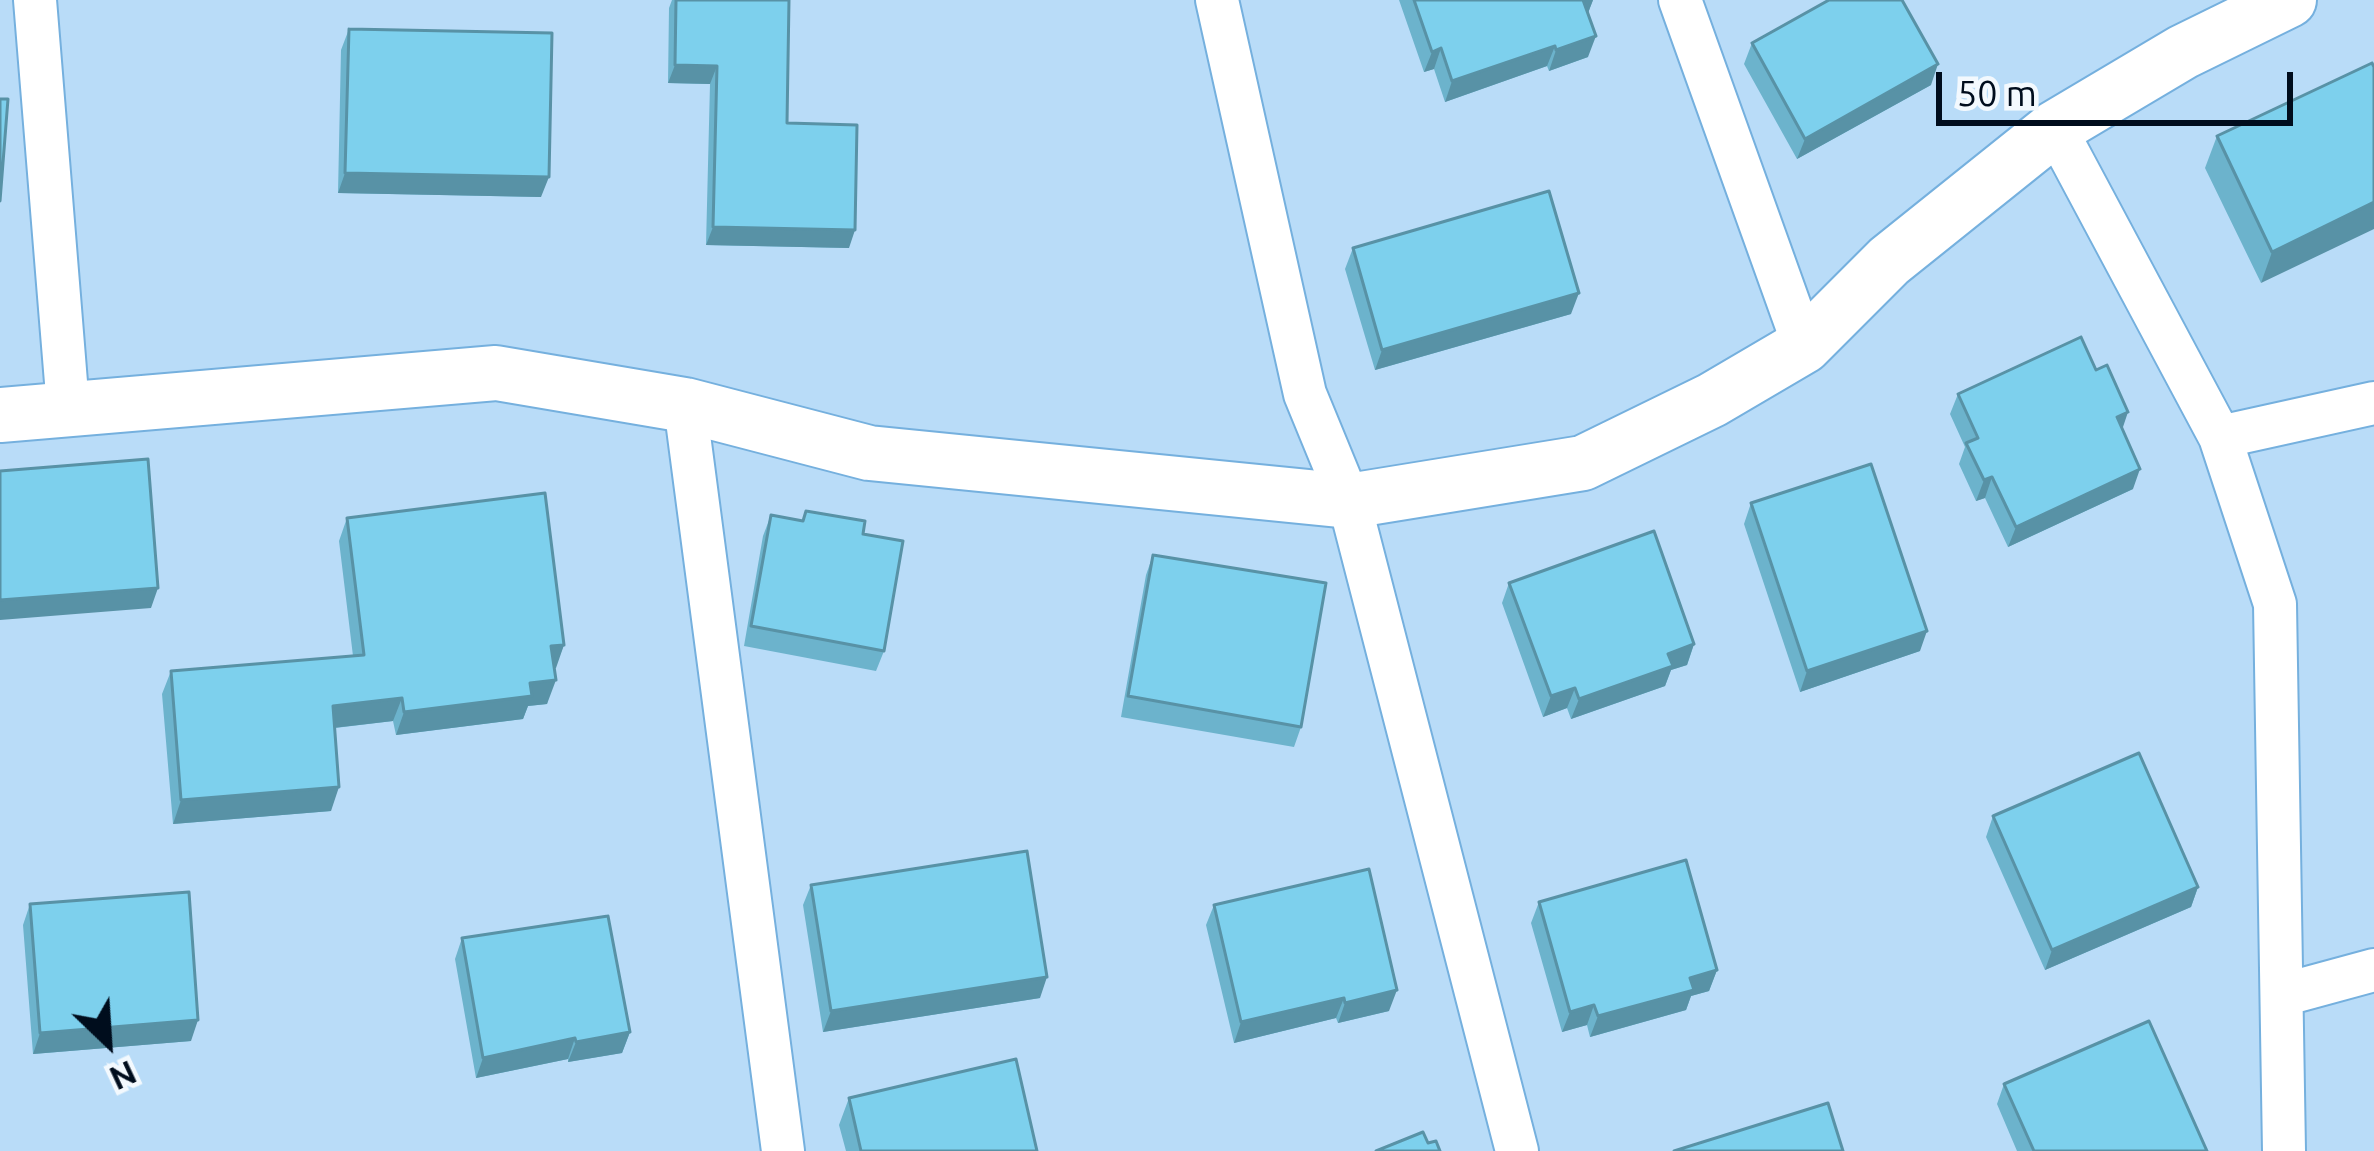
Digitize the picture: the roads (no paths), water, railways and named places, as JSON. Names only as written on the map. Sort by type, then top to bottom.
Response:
[{"type":"street","points":[[34,0],[68,407]]},
{"type":"street","points":[[1217,0],[1305,394],[1349,501],[1517,1151]]},
{"type":"street","points":[[1680,0],[1804,346]]},
{"type":"street","points":[[0,415],[496,373],[685,405],[869,453],[1349,501],[1583,463],[1712,400],[1804,346],[1889,261],[2056,128],[2183,52],[2289,0]]},
{"type":"street","points":[[2056,128],[2220,437],[2275,604],[2284,1151]]},
{"type":"street","points":[[2220,437],[2374,403]]},
{"type":"street","points":[[685,405],[783,1151]]},
{"type":"street","points":[[2282,995],[2374,970]]}]
